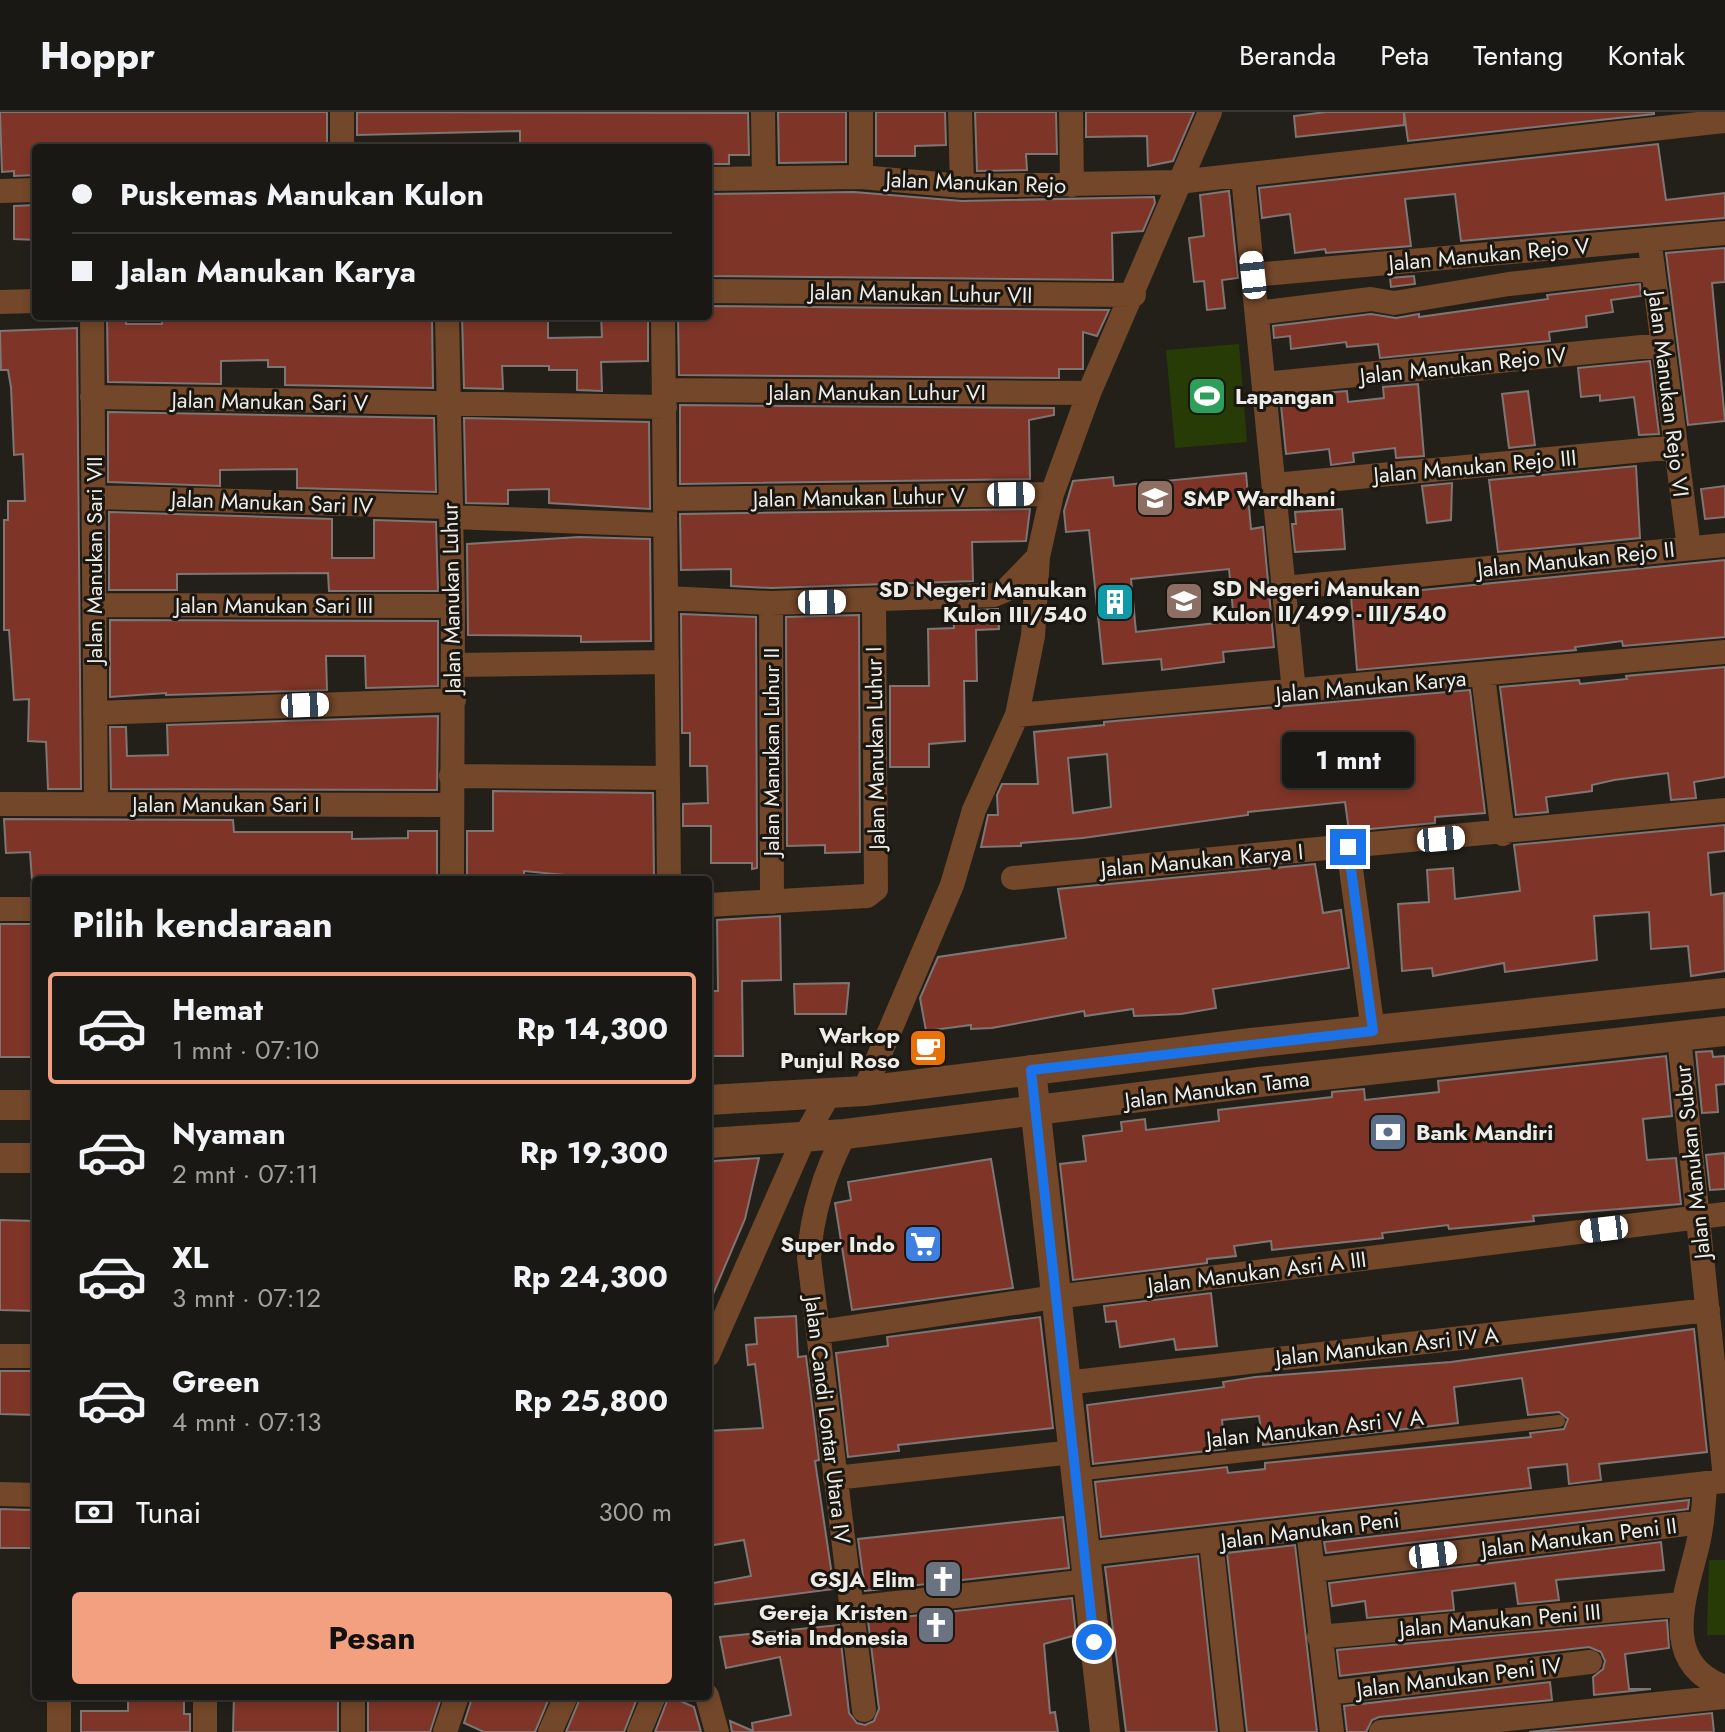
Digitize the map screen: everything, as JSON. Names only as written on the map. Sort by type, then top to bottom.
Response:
[{"type":"street","points":[[342,112],[342,144]]},
{"type":"street","points":[[763,112],[764,178]]},
{"type":"street","points":[[861,112],[861,177]]},
{"type":"street","points":[[960,112],[962,186]]},
{"type":"street","points":[[1071,112],[1072,185]]},
{"type":"street","points":[[864,1091],[952,885],[974,810],[1017,715],[1033,636],[1038,557],[1052,494],[1089,393],[1134,295],[1178,182],[1210,112]]},
{"type":"street","name":"Jalan Manukan Rejo","points":[[712,179],[861,177],[962,186],[1178,182],[1725,121]]},
{"type":"street","points":[[1243,177],[1294,692]]},
{"type":"street","points":[[0,191],[32,190]]},
{"type":"street","name":"Jalan Manukan Rejo V","points":[[1253,275],[1725,233]]},
{"type":"street","name":"Jalan Manukan Rejo VI","points":[[1649,241],[1689,548]]},
{"type":"street","name":"Jalan Manukan Rejo V","points":[[1257,313],[1371,299],[1394,303],[1509,284],[1652,268]]},
{"type":"street","name":"Jalan Manukan Luhur VII","points":[[712,291],[1134,295]]},
{"type":"street","points":[[0,302],[32,301]]},
{"type":"street","name":"Jalan Manukan Sari VII","points":[[92,320],[96,803]]},
{"type":"street","name":"Jalan Manukan Luhur","points":[[447,320],[454,665],[452,876]]},
{"type":"street","points":[[663,320],[669,876]]},
{"type":"street","name":"Jalan Manukan Rejo IV","points":[[1264,384],[1662,345]]},
{"type":"street","name":"Jalan Manukan Luhur VI","points":[[448,404],[1089,393]]},
{"type":"street","name":"Jalan Manukan Sari V","points":[[92,397],[448,404]]},
{"type":"street","name":"Jalan Manukan Rejo III","points":[[1274,485],[1676,447]]},
{"type":"street","name":"Jalan Manukan Luhur V","points":[[666,499],[1052,494]]},
{"type":"street","name":"Jalan Manukan Sari IV","points":[[95,497],[450,512],[665,525]]},
{"type":"street","name":"Jalan Manukan Rejo II","points":[[1284,588],[1725,545]]},
{"type":"street","points":[[667,598],[771,603],[994,595],[1006,590],[1038,557]]},
{"type":"street","name":"Jalan Manukan Luhur I","points":[[772,902],[873,893],[877,884],[874,601]]},
{"type":"street","name":"Jalan Manukan Luhur II","points":[[771,603],[772,902]]},
{"type":"street","name":"Jalan Manukan Sari III","points":[[94,605],[453,606]]},
{"type":"street","name":"Jalan Manukan Karya","points":[[1017,715],[1483,676],[1725,652]]},
{"type":"street","points":[[454,665],[667,662]]},
{"type":"street","points":[[1483,676],[1503,834]]},
{"type":"street","points":[[95,713],[454,700]]},
{"type":"street","points":[[451,776],[668,778]]},
{"type":"street","name":"Jalan Manukan Sari I","points":[[0,804],[451,805]]},
{"type":"street","name":"Jalan Manukan Karya I","points":[[1013,878],[1503,834],[1725,810]]},
{"type":"street","points":[[1348,847],[1373,1031]]},
{"type":"street","points":[[712,905],[772,902]]},
{"type":"street","points":[[0,909],[32,909]]},
{"type":"street","name":"Jalan Manukan Tama","points":[[712,1100],[864,1091],[1251,1043],[1725,993]]},
{"type":"street","name":"Jalan Manukan Tama","points":[[712,1143],[845,1134],[1035,1113],[1259,1082],[1725,1031]]},
{"type":"street","name":"Jalan Manukan Subur","points":[[1679,1037],[1708,1310],[1718,1481],[1702,1522],[1682,1604],[1682,1641],[1690,1663],[1701,1677],[1725,1687]]},
{"type":"street","points":[[1251,1043],[1259,1082]]},
{"type":"street","points":[[1031,1070],[1105,1732]]},
{"type":"street","points":[[712,1346],[804,1138],[829,1094]]},
{"type":"street","points":[[0,1105],[32,1105]]},
{"type":"street","name":"Jalan Candi Lontar Utara IV","points":[[845,1134],[827,1173],[810,1240],[810,1282],[864,1710]]},
{"type":"street","points":[[0,1158],[32,1158]]},
{"type":"street","name":"Jalan Manukan Asri A III","points":[[818,1332],[1055,1297],[1725,1214]]},
{"type":"street","name":"Jalan Manukan Asri IV A","points":[[1065,1383],[1708,1310]]},
{"type":"street","points":[[0,1356],[32,1356]]},
{"type":"street","points":[[835,1478],[1074,1463]]},
{"type":"street","name":"Jalan Manukan Peni","points":[[852,1608],[1086,1568],[1211,1541],[1718,1481]]},
{"type":"street","points":[[0,1494],[32,1495]]},
{"type":"street","name":"Jalan Manukan Peni II","points":[[1313,1570],[1702,1522]]},
{"type":"street","points":[[1308,1530],[1332,1732]]},
{"type":"street","points":[[1211,1541],[1232,1732]]},
{"type":"street","name":"Jalan Manukan Peni III","points":[[1319,1637],[1682,1604]]},
{"type":"street","name":"Jalan Manukan Peni IV","points":[[1328,1693],[1590,1662]]},
{"type":"street","points":[[1381,1732],[1534,1725],[1725,1697]]},
{"type":"street","points":[[59,1700],[59,1732]]},
{"type":"street","points":[[205,1700],[205,1732]]},
{"type":"street","points":[[353,1700],[353,1732]]},
{"type":"street","points":[[445,1732],[456,1700]]},
{"type":"street","points":[[550,1732],[564,1700]]},
{"type":"street","points":[[639,1732],[652,1700]]},
{"type":"street","points":[[708,1700],[717,1732]]},
{"type":"lane","name":"Jalan Manukan Asri V A","points":[[1074,1463],[1559,1421]]},
{"type":"green space","name":"Lapangan","points":[[1239,344],[1247,442],[1175,448],[1166,350]]},
{"type":"green space","points":[[1709,1560],[1725,1560],[1725,1635],[1707,1635]]},
{"type":"building","points":[[0,112],[327,112],[327,144],[32,144],[32,175],[14,176],[14,171],[2,172]]},
{"type":"building","points":[[357,112],[748,113],[749,155],[729,155],[729,164],[712,164],[712,144],[520,144],[520,131],[357,135]]},
{"type":"building","points":[[778,112],[846,112],[846,162],[779,163]]},
{"type":"building","points":[[876,112],[945,112],[946,145],[915,146],[915,156],[876,156]]},
{"type":"building","points":[[975,112],[1056,112],[1057,154],[1026,154],[1027,170],[977,171]]},
{"type":"building","points":[[1086,112],[1194,112],[1173,161],[1148,166],[1147,136],[1086,137]]},
{"type":"building","points":[[1326,112],[1404,112],[1404,125],[1296,137],[1294,116]]},
{"type":"building","points":[[1404,112],[1654,112],[1654,114],[1408,141]]},
{"type":"building","points":[[1658,144],[1666,200],[1725,193],[1725,218],[1461,241],[1455,194],[1405,199],[1411,246],[1295,253],[1290,214],[1262,218],[1259,188]]},
{"type":"building","points":[[1229,191],[1238,278],[1222,280],[1225,308],[1207,310],[1204,281],[1194,282],[1189,238],[1204,236],[1200,195]]},
{"type":"building","points":[[854,192],[962,201],[1154,197],[1155,203],[1143,231],[1112,233],[1113,280],[712,276],[712,194]]},
{"type":"building","points":[[32,205],[32,240],[14,239],[14,206]]},
{"type":"building","points":[[1725,248],[1725,282],[1712,283],[1725,421],[1688,425],[1666,253]]},
{"type":"building","points":[[1414,276],[1415,284],[1391,287],[1390,278]]},
{"type":"building","points":[[1640,284],[1641,296],[1611,300],[1613,312],[1586,316],[1587,327],[1549,332],[1550,341],[1380,358],[1378,344],[1347,347],[1346,342],[1291,349],[1290,336],[1274,338],[1273,326],[1371,314],[1396,318],[1419,314],[1419,317],[1548,299],[1547,295]]},
{"type":"building","points":[[712,306],[1109,310],[1097,336],[1083,332],[1083,369],[1059,369],[1059,378],[679,375],[678,320],[712,320]]},
{"type":"building","points":[[107,320],[126,320],[126,324],[162,324],[162,320],[432,320],[433,388],[285,385],[285,367],[268,367],[268,360],[221,361],[221,384],[108,382]]},
{"type":"building","points":[[462,320],[548,320],[548,338],[602,337],[601,320],[648,320],[648,361],[601,362],[602,391],[577,390],[577,370],[549,370],[549,366],[502,366],[503,389],[464,388]]},
{"type":"building","points":[[77,328],[81,789],[48,789],[46,742],[28,741],[29,699],[14,700],[9,630],[4,630],[4,520],[8,520],[8,501],[25,501],[23,454],[14,455],[11,387],[8,370],[1,370],[0,331]]},
{"type":"building","points":[[1650,361],[1659,434],[1639,435],[1634,397],[1600,401],[1600,395],[1581,397],[1578,368]]},
{"type":"building","points":[[1418,384],[1424,456],[1396,458],[1395,448],[1353,453],[1354,462],[1331,465],[1329,449],[1286,454],[1281,405],[1323,400],[1322,393],[1347,391],[1348,402],[1384,398],[1383,387]]},
{"type":"building","points":[[1528,391],[1535,445],[1509,448],[1502,394]]},
{"type":"building","points":[[680,405],[1054,408],[1054,415],[1029,420],[1030,479],[680,484]]},
{"type":"building","points":[[108,412],[434,418],[436,492],[297,488],[297,469],[220,470],[220,486],[108,482]]},
{"type":"building","points":[[464,418],[649,422],[650,509],[549,503],[549,489],[508,490],[508,504],[466,503]]},
{"type":"building","points":[[1636,466],[1640,538],[1498,552],[1489,480]]},
{"type":"building","name":"SD Negeri Manukan Kulon II/499 - III/540","points":[[1246,473],[1251,529],[1263,527],[1274,647],[1223,652],[1224,662],[1162,670],[1161,659],[1103,664],[1089,530],[1066,532],[1064,511],[1073,481],[1113,477],[1114,486]],"holes":[[[1229,569],[1234,621],[1136,632],[1131,579]]]},
{"type":"building","points":[[1452,483],[1451,520],[1427,523],[1422,486]]},
{"type":"building","points":[[1725,486],[1725,517],[1705,519],[1701,489]]},
{"type":"building","points":[[1030,509],[1026,541],[972,542],[973,581],[771,588],[731,586],[731,569],[681,570],[680,514]]},
{"type":"building","points":[[1342,509],[1345,549],[1295,552],[1292,524],[1296,524],[1295,512]]},
{"type":"building","points":[[109,512],[332,519],[332,558],[374,558],[374,520],[436,522],[438,591],[329,591],[328,573],[177,574],[177,590],[109,590]]},
{"type":"building","points":[[579,537],[650,539],[651,641],[581,642],[581,636],[468,635],[467,544]]},
{"type":"building","points":[[1725,560],[1725,637],[1623,646],[1622,641],[1575,647],[1576,650],[1357,670],[1351,597]]},
{"type":"building","points":[[998,609],[999,629],[976,630],[977,681],[964,681],[965,741],[929,744],[929,767],[890,767],[890,686],[929,686],[928,629],[954,628],[953,611]]},
{"type":"building","points":[[681,614],[756,617],[757,868],[752,869],[752,863],[711,863],[711,826],[683,826],[683,804],[708,803],[707,766],[690,766],[690,733],[682,733]]},
{"type":"building","points":[[859,615],[860,852],[825,853],[825,845],[787,846],[786,617]]},
{"type":"building","points":[[110,620],[438,621],[438,686],[366,688],[365,656],[326,656],[327,690],[110,697]]},
{"type":"building","points":[[1725,667],[1725,777],[1694,782],[1696,798],[1671,800],[1668,773],[1614,780],[1592,785],[1592,791],[1546,797],[1548,812],[1516,815],[1500,687],[1579,680],[1580,684],[1627,679],[1626,676]]},
{"type":"building","points":[[1470,690],[1485,813],[1435,817],[1435,823],[1349,831],[1345,802],[1248,812],[1248,815],[1083,838],[1021,843],[1021,846],[981,847],[988,815],[998,815],[997,795],[1002,784],[1038,784],[1034,732],[1104,725],[1104,722]],"holes":[[[1107,754],[1111,807],[1073,813],[1068,758]]]},
{"type":"building","points":[[438,716],[437,790],[111,789],[110,727],[126,727],[127,756],[168,755],[167,725]]},
{"type":"building","points":[[493,791],[653,793],[654,876],[575,876],[524,871],[524,876],[467,876],[467,831],[493,831]]},
{"type":"building","points":[[4,819],[233,820],[234,832],[352,832],[352,839],[408,838],[408,831],[437,831],[437,876],[32,876],[32,880],[30,852],[6,853]]},
{"type":"building","points":[[1725,825],[1725,851],[1708,853],[1711,895],[1724,893],[1725,971],[1691,976],[1688,946],[1651,949],[1649,912],[1594,916],[1597,960],[1505,972],[1504,963],[1433,976],[1432,968],[1402,971],[1398,904],[1429,902],[1427,870],[1453,868],[1455,899],[1520,891],[1514,845]]},
{"type":"building","points":[[1315,864],[1323,913],[1341,910],[1349,968],[1213,989],[1216,1008],[1181,1014],[1134,1016],[1133,1009],[1085,1016],[1084,1011],[992,1028],[971,1029],[971,1025],[926,1031],[920,998],[938,957],[1066,938],[1058,889]]},
{"type":"building","points":[[780,916],[781,980],[742,981],[743,1056],[712,1056],[712,991],[718,991],[717,920]]},
{"type":"building","points":[[0,924],[32,924],[32,1057],[0,1057]]},
{"type":"building","points":[[849,983],[846,1014],[795,1014],[794,984]]},
{"type":"building","points":[[1712,1051],[1713,1057],[1725,1056],[1725,1084],[1716,1085],[1718,1112],[1702,1113],[1696,1052]]},
{"type":"building","points":[[1666,1056],[1672,1116],[1643,1119],[1647,1160],[1676,1158],[1681,1204],[1533,1216],[1534,1221],[1449,1229],[1448,1225],[1382,1233],[1383,1238],[1272,1250],[1271,1241],[1234,1246],[1236,1256],[1207,1259],[1207,1263],[1073,1280],[1060,1164],[1086,1161],[1083,1136],[1122,1131],[1121,1122],[1145,1119],[1146,1130],[1219,1121],[1218,1110],[1332,1097],[1332,1092],[1364,1089],[1365,1100],[1439,1092],[1438,1081]]},
{"type":"building","points":[[1725,1153],[1725,1189],[1710,1190],[1706,1155]]},
{"type":"building","points":[[759,1158],[745,1219],[712,1297],[712,1166],[714,1161]]},
{"type":"building","name":"Super Indo","points":[[991,1159],[1013,1288],[852,1310],[835,1203],[851,1200],[848,1182]]},
{"type":"building","points":[[0,1220],[32,1221],[32,1311],[0,1310]]},
{"type":"building","points":[[1211,1293],[1217,1346],[1176,1350],[1174,1339],[1120,1347],[1116,1321],[1106,1322],[1104,1306]]},
{"type":"building","points":[[796,1316],[798,1357],[806,1356],[819,1460],[815,1461],[834,1589],[712,1604],[712,1583],[751,1576],[744,1540],[712,1545],[712,1431],[763,1428],[755,1364],[748,1365],[746,1345],[757,1344],[755,1318]]},
{"type":"building","points":[[1040,1317],[1053,1428],[898,1445],[899,1451],[848,1457],[836,1353],[888,1346],[887,1337]]},
{"type":"building","points":[[1694,1329],[1707,1452],[1599,1464],[1601,1480],[1569,1484],[1567,1464],[1528,1468],[1531,1488],[1101,1537],[1095,1482],[1227,1467],[1228,1473],[1265,1469],[1265,1463],[1531,1437],[1530,1433],[1564,1429],[1568,1419],[1559,1412],[1528,1415],[1522,1378],[1454,1387],[1458,1423],[1263,1445],[1259,1416],[1222,1420],[1225,1449],[1093,1464],[1087,1405],[1224,1387],[1223,1382],[1255,1377],[1451,1362]]},
{"type":"building","points":[[0,1371],[32,1371],[32,1415],[0,1414]]},
{"type":"building","points":[[1689,1500],[1688,1509],[1326,1553],[1324,1542]]},
{"type":"building","points":[[0,1509],[32,1510],[31,1548],[0,1548]]},
{"type":"building","points":[[1063,1517],[1069,1568],[865,1591],[858,1539]]},
{"type":"building","points":[[1661,1542],[1664,1570],[1556,1580],[1559,1600],[1518,1604],[1515,1583],[1452,1591],[1454,1610],[1367,1618],[1365,1601],[1332,1606],[1329,1583]]},
{"type":"building","points":[[1295,1545],[1317,1732],[1247,1732],[1227,1553]]},
{"type":"building","points":[[1198,1556],[1217,1732],[1126,1732],[1105,1567]]},
{"type":"building","points":[[1072,1598],[1076,1635],[1044,1644],[1050,1713],[1055,1712],[1058,1732],[732,1732],[730,1721],[753,1731],[752,1723],[791,1715],[780,1657],[726,1668],[720,1637],[839,1625],[849,1713],[857,1723],[865,1725],[874,1721],[879,1709],[868,1621]]},
{"type":"building","points":[[1667,1620],[1669,1648],[1625,1654],[1629,1689],[1651,1689],[1594,1695],[1593,1677],[1603,1669],[1605,1661],[1601,1652],[1589,1647],[1340,1676],[1337,1650]]},
{"type":"building","points":[[1550,1682],[1552,1700],[1379,1717],[1372,1720],[1366,1732],[1347,1732],[1344,1706]]},
{"type":"building","points":[[128,1700],[184,1700],[184,1714],[190,1714],[190,1732],[81,1732],[81,1711],[128,1711]]},
{"type":"building","points":[[234,1700],[338,1700],[338,1732],[233,1732]]},
{"type":"building","points":[[368,1700],[440,1700],[430,1732],[368,1732]]},
{"type":"building","points":[[471,1700],[548,1700],[535,1732],[484,1732],[464,1723]]},
{"type":"building","points":[[579,1700],[636,1700],[624,1732],[566,1732]]},
{"type":"building","points":[[667,1700],[678,1700],[694,1707],[701,1732],[655,1732]]},
{"type":"building","points":[[1712,1713],[1714,1732],[1529,1732]]},
{"type":"place","name":"Lapangan","points":[[1207,396]]},
{"type":"place","name":"SMP Wardhani","points":[[1155,498]]},
{"type":"place","name":"SD Negeri Manukan Kulon II/499 - III/540","points":[[1184,601]]},
{"type":"place","name":"SD Negeri Manukan Kulon III/540","points":[[1115,602]]},
{"type":"place","name":"Warkop Punjul Roso","points":[[928,1048]]},
{"type":"place","name":"Bank Mandiri","points":[[1388,1132]]},
{"type":"place","name":"Super Indo","points":[[923,1244]]},
{"type":"place","name":"GSJA Elim","points":[[943,1579]]},
{"type":"place","name":"Gereja Kristen Setia Indonesia","points":[[936,1625]]},
{"type":"route","points":[[1094,1642],[1031,1070],[1373,1031],[1348,847]]}]
